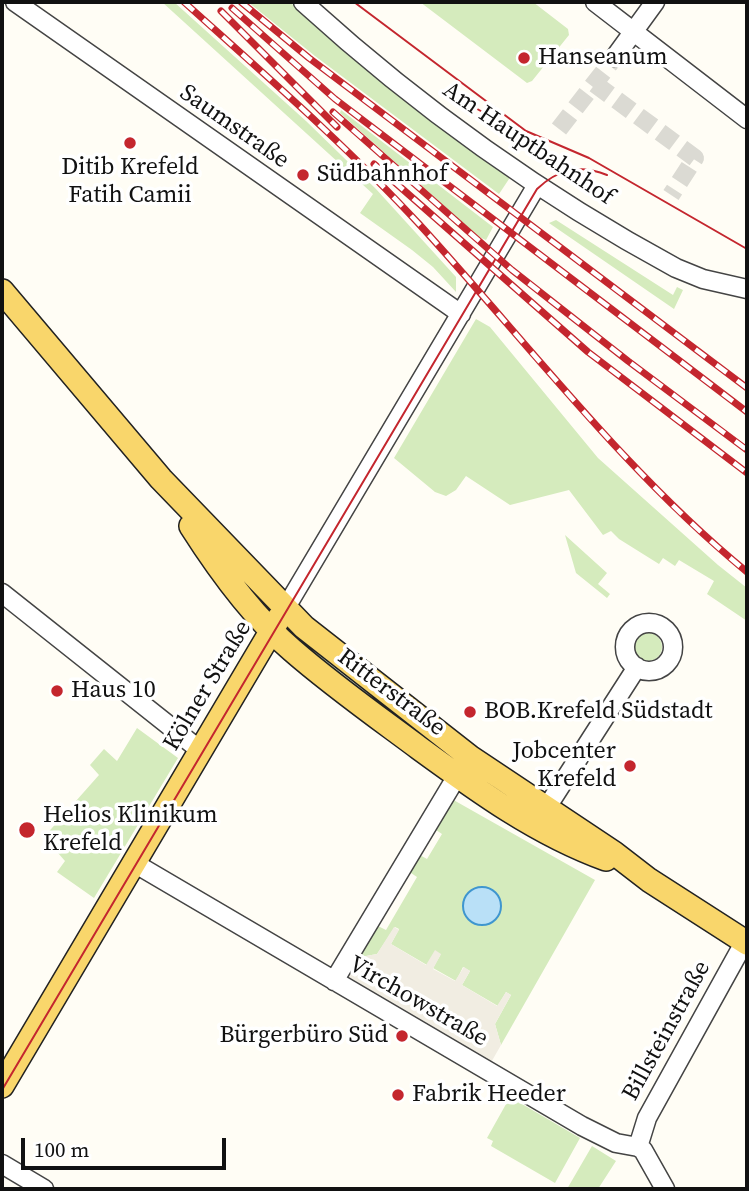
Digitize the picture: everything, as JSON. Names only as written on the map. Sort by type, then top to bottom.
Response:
[{"type":"main road","name":"Ritterstraße","points":[[2,291],[161,479],[285,609],[384,691],[470,757],[540,818]]},
{"type":"main road","name":"Ritterstraße","points":[[161,479],[223,572],[291,650],[457,776],[614,853],[649,880],[746,942]]},
{"type":"main road","name":"Kölner Straße","points":[[2,1086],[285,609]]},
{"type":"street","name":"Saumstraße","points":[[15,2],[460,314]]},
{"type":"street","name":"Am Hauptbahnhof","points":[[303,2],[358,52],[491,154],[537,185],[676,268],[704,279],[747,289]]},
{"type":"street","points":[[595,2],[747,119]]},
{"type":"street","points":[[615,57],[655,2]]},
{"type":"street","name":"Kölner Straße","points":[[285,609],[537,185]]},
{"type":"street","points":[[2,593],[201,751]]},
{"type":"street","points":[[540,818],[637,667]]},
{"type":"street","points":[[334,981],[457,776]]},
{"type":"street","name":"Virchowstraße","points":[[134,863],[596,1133],[625,1146],[638,1147]]},
{"type":"street","name":"Billsteinstraße","points":[[638,1147],[647,1118],[746,942]]},
{"type":"street","points":[[638,1147],[649,1158],[665,1189]]},
{"type":"street","points":[[2,1164],[44,1189]]},
{"type":"green space","points":[[162,2],[174,2],[306,121],[376,189],[456,277],[456,292],[433,267],[360,213],[373,194]]},
{"type":"green space","points":[[248,2],[290,2],[369,72],[513,173],[499,194],[315,56]]},
{"type":"green space","points":[[420,2],[533,2],[568,29],[569,35],[532,81],[527,83]]},
{"type":"green space","points":[[341,110],[493,227],[486,240],[479,237],[340,113]]},
{"type":"green space","points":[[556,220],[673,295],[677,287],[683,290],[674,309],[549,223]]},
{"type":"green space","points":[[476,319],[490,327],[598,458],[747,588],[747,621],[707,594],[714,581],[679,560],[675,566],[663,558],[659,564],[611,531],[603,535],[569,490],[510,505],[466,476],[456,490],[446,496],[435,492],[394,458]]},
{"type":"green space","points":[[565,535],[607,573],[598,584],[610,594],[607,598],[576,573]]},
{"type":"green space","points":[[648,633],[658,637],[662,647],[658,657],[648,661],[638,657],[634,647],[638,637]]},
{"type":"green space","points":[[300,640],[383,706],[424,731],[506,789],[503,794],[297,645]]},
{"type":"green space","points":[[137,728],[178,758],[94,898],[57,872],[65,861],[44,837],[99,775],[90,765],[104,749],[117,761]]},
{"type":"green space","points":[[450,798],[595,880],[501,1045],[495,1024],[511,995],[506,992],[498,1006],[462,985],[470,971],[463,967],[456,981],[433,968],[441,954],[427,965],[391,944],[399,929],[395,927],[377,954],[355,958],[376,925],[386,930],[417,877],[408,871],[418,854],[427,859],[442,834],[433,828]]},
{"type":"green space","points":[[510,1097],[580,1138],[555,1183],[491,1146],[493,1141],[487,1138]]},
{"type":"green space","points":[[592,1146],[616,1161],[598,1189],[567,1189]]},
{"type":"shaded area","points":[[394,927],[399,930],[391,944],[426,965],[435,950],[441,954],[433,969],[455,981],[464,967],[470,971],[462,985],[497,1006],[506,992],[511,995],[495,1024],[501,1045],[489,1066],[341,981],[355,958],[377,954]]},
{"type":"water","points":[[482,887],[496,892],[501,906],[496,920],[482,925],[468,920],[463,906],[468,892]]},
{"type":"tunnel","points":[[559,129],[615,57]]},
{"type":"tunnel","points":[[595,84],[695,158],[671,195]]},
{"type":"tram line","points":[[354,2],[526,131],[589,158],[747,249]]},
{"type":"tram line","points":[[447,92],[495,119]]},
{"type":"tram line","points":[[2,1090],[537,189],[553,177],[570,170],[588,170],[607,175]]},
{"type":"railway","points":[[184,2],[363,166],[459,268],[617,448],[702,533],[747,572]]},
{"type":"railway","points":[[241,2],[309,58],[747,388]]},
{"type":"railway","points":[[232,8],[335,99],[747,412]]},
{"type":"railway","points":[[221,11],[337,127]]},
{"type":"railway","points":[[333,112],[512,270],[747,450]]},
{"type":"railway","points":[[374,164],[588,352],[747,473]]},
{"type":"place","name":"Hanseanum","points":[[524,58]]},
{"type":"place","name":"Ditib Krefeld Fatih Camii","points":[[130,143]]},
{"type":"place","name":"Südbahnhof","points":[[303,175]]},
{"type":"place","name":"Haus 10","points":[[57,691]]},
{"type":"place","name":"BOB.Krefeld Südstadt","points":[[470,712]]},
{"type":"place","name":"Jobcenter Krefeld","points":[[630,766]]},
{"type":"place","name":"Helios Klinikum Krefeld","points":[[27,830]]},
{"type":"place","name":"Bürgerbüro Süd","points":[[402,1036]]},
{"type":"place","name":"Fabrik Heeder","points":[[398,1095]]}]
